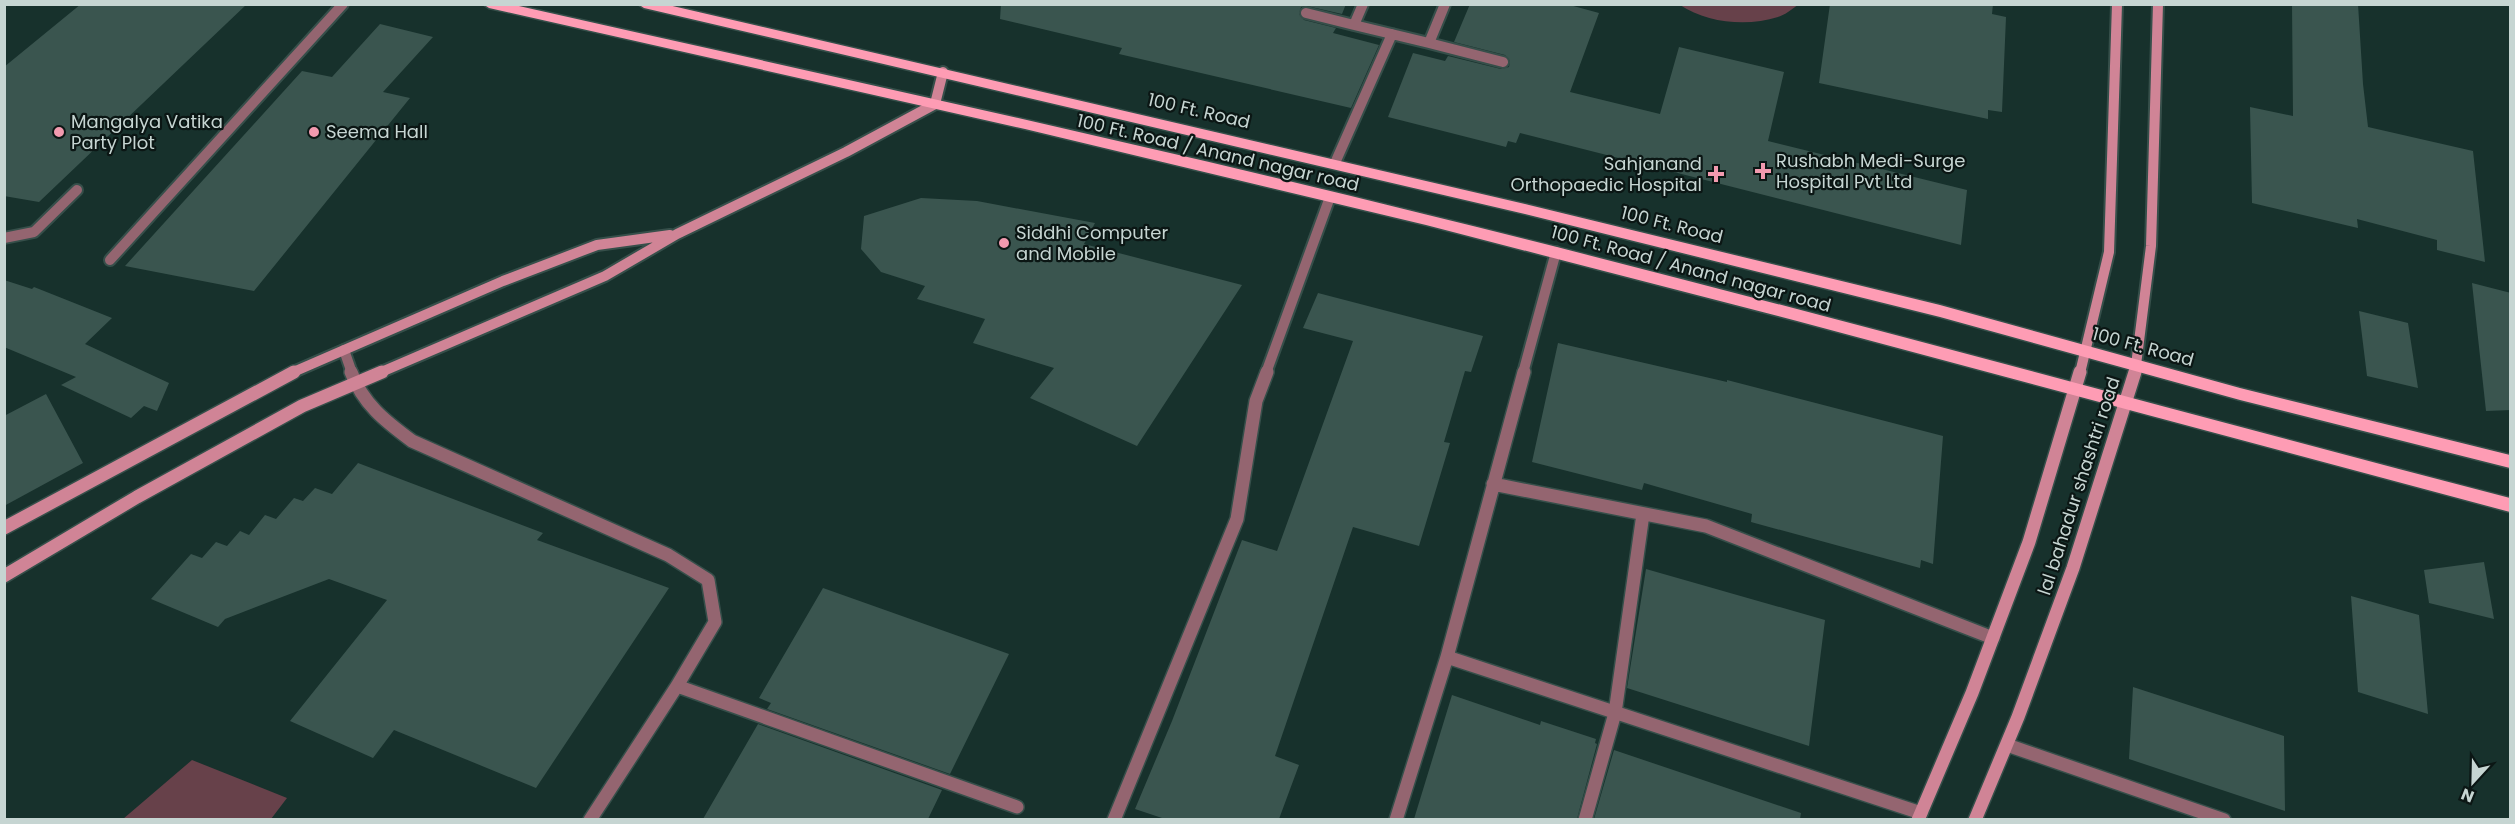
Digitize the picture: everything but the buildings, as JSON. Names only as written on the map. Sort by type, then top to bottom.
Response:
[{"type":"main road","name":"100 Ft. Road / Anand nagar road","points":[[489,4],[935,104],[1330,197],[1556,252],[2076,390]]},
{"type":"main road","name":"100 Ft. Road","points":[[644,4],[1335,163],[1940,311],[2240,394],[2511,462]]},
{"type":"main road","points":[[1920,816],[1972,693],[2029,542],[2054,452],[2076,390],[2086,352],[2109,252],[2116,4]]},
{"type":"main road","name":"lal bahadur shashtri road","points":[[1975,819],[2007,745],[2073,568],[2137,366],[2151,246],[2158,4]]},
{"type":"main road","points":[[4,576],[158,486],[302,406],[605,276],[677,234],[846,152],[935,104],[943,72]]},
{"type":"main road","points":[[4,528],[293,372],[503,281],[597,244],[677,234]]},
{"type":"main road","points":[[2076,390],[2511,505]]},
{"type":"street","points":[[110,260],[343,4]]},
{"type":"street","points":[[1354,25],[1363,4]]},
{"type":"street","points":[[1429,43],[1445,4]]},
{"type":"street","points":[[1306,13],[1503,62]]},
{"type":"street","points":[[1335,163],[1392,34]]},
{"type":"street","points":[[4,238],[34,232],[77,190]]},
{"type":"street","points":[[1114,819],[1237,519],[1256,401],[1330,197]]},
{"type":"street","points":[[1396,819],[1447,657],[1556,252]]},
{"type":"street","points":[[344,350],[354,383],[375,414],[412,441],[668,555],[708,580],[715,622],[678,686],[591,819]]},
{"type":"street","points":[[1493,484],[1706,526],[1993,638]]},
{"type":"street","points":[[1585,819],[1615,713],[1643,514]]},
{"type":"street","points":[[1447,657],[1920,816]]},
{"type":"street","points":[[678,686],[1017,807]]},
{"type":"street","points":[[2007,745],[2224,819]]},
{"type":"shaded area","points":[[1680,5],[1798,5],[1778,17],[1766,20],[1727,22],[1702,16]]},
{"type":"shaded area","points":[[192,760],[287,798],[271,819],[123,819]]},
{"type":"place","name":"Mangalya Vatika Party Plot","points":[[59,132]]},
{"type":"place","name":"Seema Hall","points":[[314,132]]},
{"type":"place","name":"Rushabh Medi-Surge Hospital Pvt Ltd","points":[[1763,171]]},
{"type":"place","name":"Sahjanand Orthopaedic Hospital","points":[[1716,174]]},
{"type":"place","name":"Siddhi Computer and Mobile","points":[[1004,243]]}]
